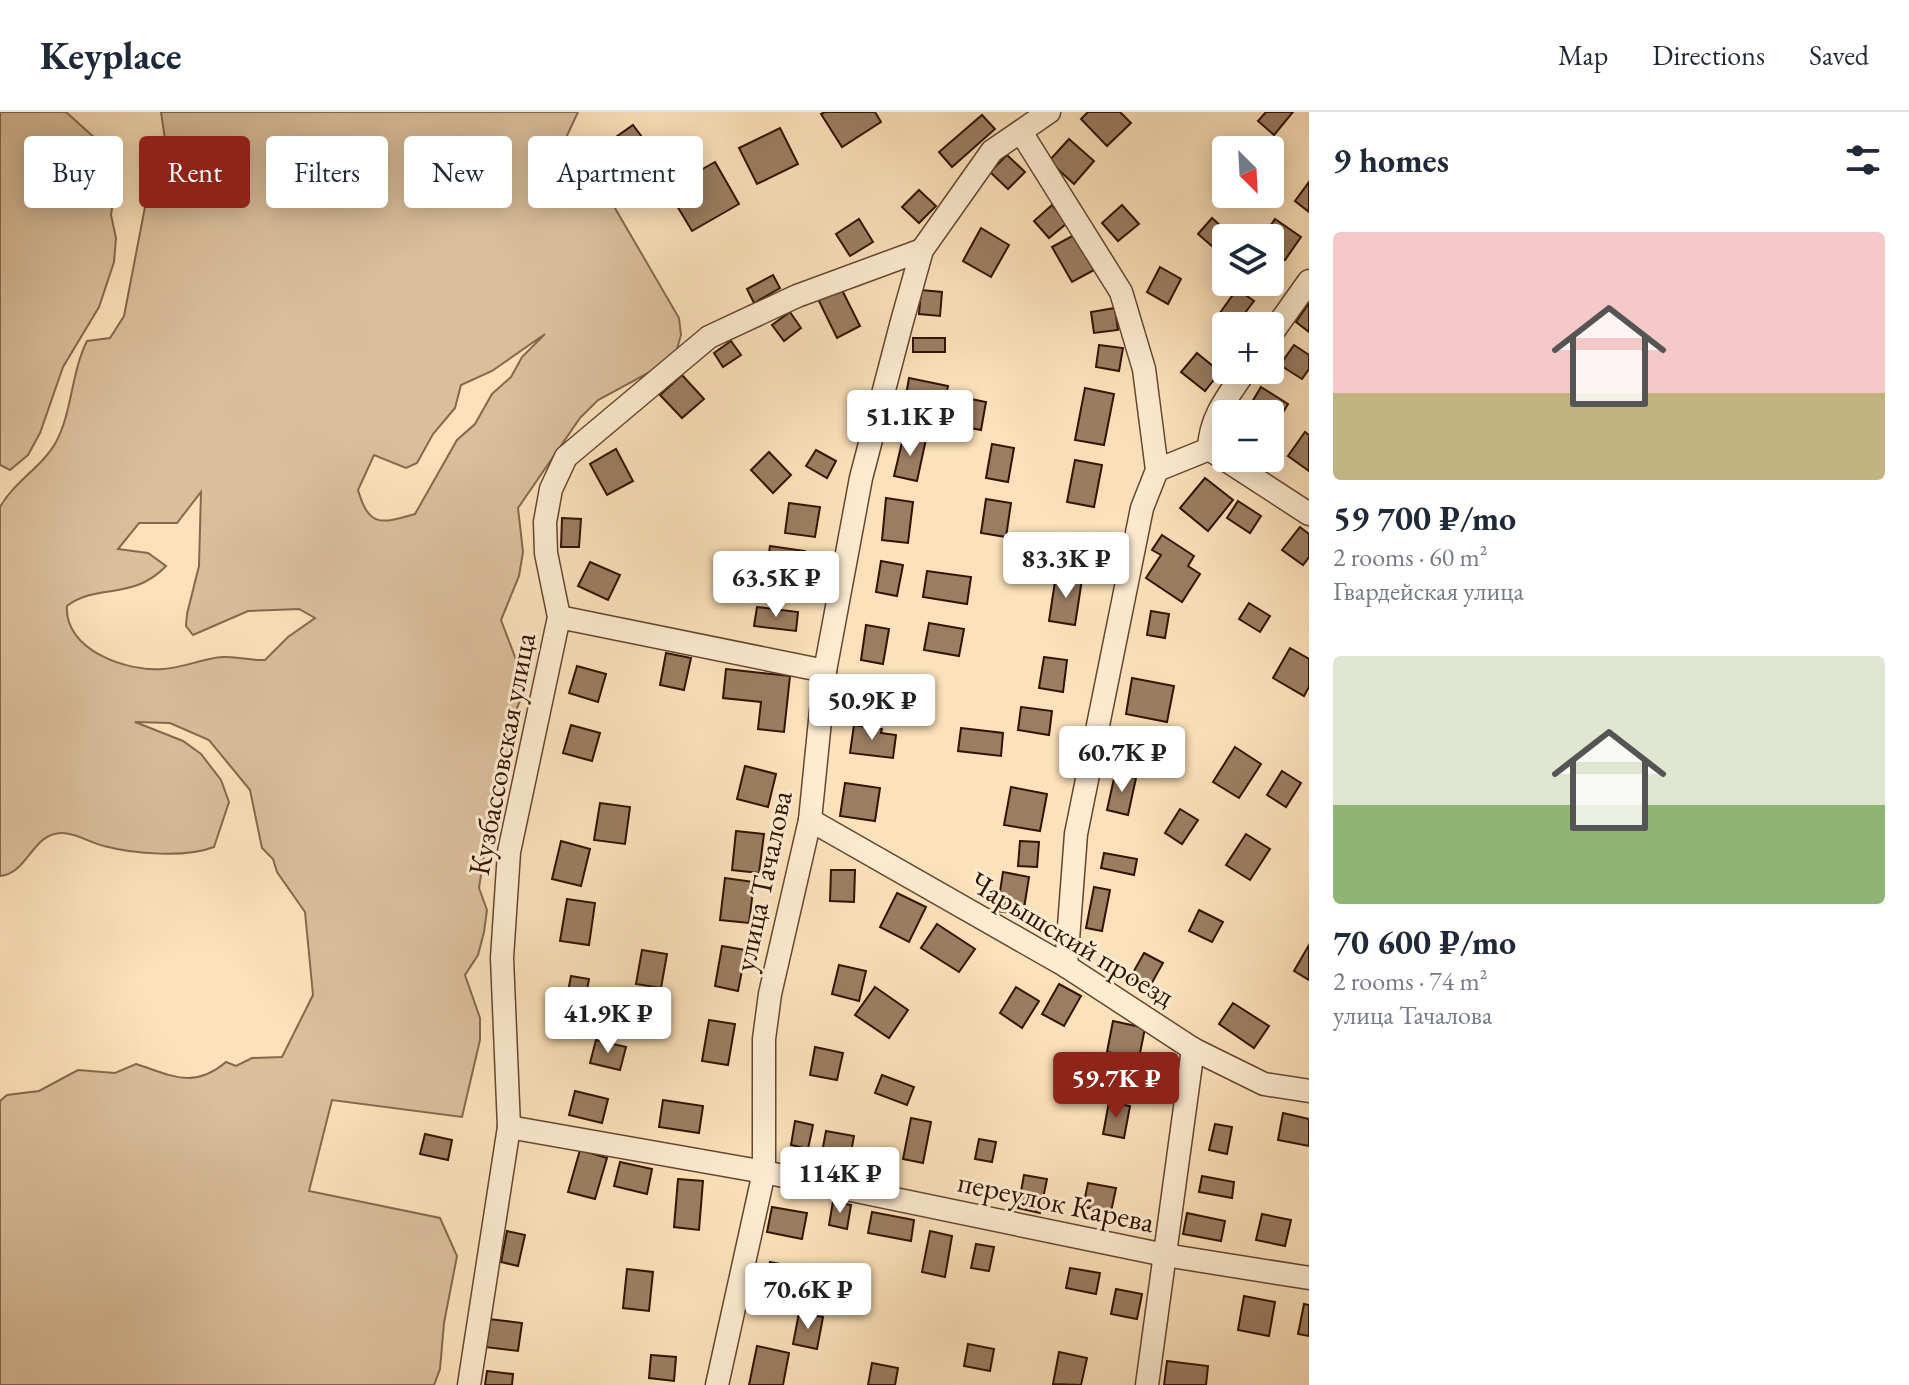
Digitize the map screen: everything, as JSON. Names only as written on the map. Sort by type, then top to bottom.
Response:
[{"type":"street","name":"улица Тачалова","points":[[717,1385],[764,1172],[764,1039],[770,994],[810,820],[825,671],[861,478],[922,250],[992,151],[1049,112]]},
{"type":"street","points":[[1021,132],[1121,292],[1144,369],[1157,470],[1142,508],[1076,834],[1066,966]]},
{"type":"street","name":"Кузбассовская улица","points":[[469,1385],[509,1127],[502,958],[509,852],[559,617],[546,553],[545,522],[551,489],[566,457],[709,337],[797,296],[922,250]]},
{"type":"street","points":[[1284,316],[1309,281]]},
{"type":"street","points":[[1209,449],[1210,429],[1219,408],[1236,384]]},
{"type":"street","points":[[1157,470],[1209,449]]},
{"type":"street","points":[[1209,449],[1309,514]]},
{"type":"street","points":[[559,617],[825,671]]},
{"type":"street","name":"Чарышский проезд","points":[[810,820],[1066,966],[1193,1049],[1264,1084],[1309,1091]]},
{"type":"street","points":[[1147,1385],[1193,1049]]},
{"type":"street","name":"переулок Карева","points":[[509,1127],[764,1172],[1165,1255],[1309,1278]]},
{"type":"shaded area","points":[[0,112],[66,112],[93,136],[24,136],[24,208],[112,208],[116,238],[114,262],[99,307],[63,367],[40,433],[28,455],[10,470],[0,465]]},
{"type":"shaded area","points":[[161,112],[578,112],[567,136],[528,136],[528,208],[615,208],[679,318],[681,335],[674,359],[598,400],[580,418],[518,508],[523,552],[519,576],[501,620],[526,686],[517,708],[517,731],[494,797],[486,842],[479,888],[487,910],[484,932],[478,955],[465,975],[480,1018],[480,1040],[462,1117],[332,1100],[309,1191],[440,1218],[457,1256],[444,1323],[440,1369],[434,1385],[0,1385],[0,1101],[7,1095],[39,1091],[78,1070],[115,1073],[136,1064],[171,1076],[192,1078],[214,1071],[226,1062],[236,1066],[252,1058],[282,1057],[313,995],[305,912],[277,872],[273,859],[262,848],[250,790],[209,740],[170,723],[135,722],[183,741],[201,754],[221,780],[229,802],[214,847],[189,853],[145,853],[104,846],[74,835],[53,834],[37,845],[18,868],[0,876],[0,507],[56,442],[87,341],[110,338],[124,316],[145,208],[250,208],[250,136],[165,136]],"holes":[[[545,334],[522,357],[511,377],[492,394],[475,424],[457,440],[415,514],[384,521],[372,516],[358,490],[374,455],[406,468],[417,463],[433,434],[455,408],[461,385],[492,371]],[[201,492],[199,566],[187,614],[186,626],[193,635],[248,611],[299,609],[315,618],[288,637],[265,660],[223,657],[171,668],[148,669],[132,667],[100,655],[76,635],[69,621],[67,606],[78,599],[141,584],[166,566],[148,553],[118,549],[139,523],[177,523]]]},
{"type":"building","points":[[875,112],[881,122],[842,147],[821,114]]},
{"type":"building","points":[[1088,112],[1120,112],[1131,123],[1107,146],[1081,119]]},
{"type":"building","points":[[1266,112],[1293,112],[1274,135],[1258,121]]},
{"type":"building","points":[[982,115],[995,129],[952,167],[939,152]]},
{"type":"building","points":[[633,125],[641,136],[617,136]]},
{"type":"building","points":[[780,128],[798,164],[757,184],[739,148]]},
{"type":"building","points":[[1069,139],[1094,161],[1074,184],[1049,161]]},
{"type":"building","points":[[1007,155],[1025,172],[1008,189],[990,172]]},
{"type":"building","points":[[715,162],[739,204],[692,231],[678,208],[703,208],[703,169]]},
{"type":"building","points":[[1309,182],[1309,212],[1295,201]]},
{"type":"building","points":[[919,190],[936,206],[919,223],[902,207]]},
{"type":"building","points":[[1052,205],[1067,223],[1049,238],[1034,221]]},
{"type":"building","points":[[1122,205],[1139,224],[1118,241],[1102,223]]},
{"type":"building","points":[[1212,218],[1219,224],[1212,224],[1212,246],[1198,234]]},
{"type":"building","points":[[859,219],[873,242],[850,256],[836,234]]},
{"type":"building","points":[[1284,225],[1301,237],[1284,259]]},
{"type":"building","points":[[981,228],[1009,245],[991,277],[963,261]]},
{"type":"building","points":[[1074,235],[1094,270],[1072,282],[1052,247]]},
{"type":"building","points":[[1160,267],[1181,279],[1168,304],[1147,292]]},
{"type":"building","points":[[773,275],[780,288],[754,303],[747,289]]},
{"type":"building","points":[[841,288],[860,326],[837,338],[818,299]]},
{"type":"building","points":[[921,290],[942,292],[940,316],[919,314]]},
{"type":"building","points":[[1232,296],[1247,296],[1254,301],[1246,312],[1221,312]]},
{"type":"building","points":[[1309,303],[1309,332],[1296,322]]},
{"type":"building","points":[[1115,308],[1118,330],[1094,333],[1091,312]]},
{"type":"building","points":[[790,312],[801,328],[784,341],[772,325]]},
{"type":"building","points":[[913,338],[945,338],[945,352],[913,352]]},
{"type":"building","points":[[731,341],[741,355],[723,367],[714,353]]},
{"type":"building","points":[[1099,345],[1123,348],[1119,371],[1096,367]]},
{"type":"building","points":[[1294,345],[1309,355],[1309,369],[1302,379],[1284,368],[1284,359]]},
{"type":"building","points":[[1197,353],[1212,365],[1212,382],[1205,391],[1181,372]]},
{"type":"building","points":[[682,375],[704,399],[682,418],[660,395]]},
{"type":"building","points":[[909,378],[948,386],[942,415],[904,407]]},
{"type":"building","points":[[1261,387],[1282,400],[1253,400]]},
{"type":"building","points":[[1085,388],[1114,394],[1104,445],[1075,440]]},
{"type":"building","points":[[966,398],[986,402],[981,430],[960,426]]},
{"type":"building","points":[[1305,432],[1309,435],[1309,471],[1288,456]]},
{"type":"building","points":[[904,434],[926,439],[917,481],[894,476]]},
{"type":"building","points":[[992,444],[1014,448],[1008,482],[986,478]]},
{"type":"building","points":[[616,449],[633,481],[607,495],[590,464]]},
{"type":"building","points":[[816,450],[836,461],[827,478],[806,466]]},
{"type":"building","points":[[769,452],[791,475],[773,493],[751,470]]},
{"type":"building","points":[[1075,460],[1102,465],[1094,507],[1067,502]]},
{"type":"building","points":[[1205,478],[1233,500],[1208,531],[1180,508]]},
{"type":"building","points":[[886,498],[913,502],[908,543],[882,540]]},
{"type":"building","points":[[986,499],[1011,503],[1006,537],[981,533]]},
{"type":"building","points":[[1238,501],[1261,516],[1250,533],[1227,518]]},
{"type":"building","points":[[789,503],[820,507],[815,537],[785,533]]},
{"type":"building","points":[[562,518],[581,519],[579,547],[561,547]]},
{"type":"building","points":[[1300,527],[1309,534],[1309,557],[1303,565],[1282,550]]},
{"type":"building","points":[[1162,535],[1194,556],[1188,566],[1200,574],[1182,602],[1146,578],[1161,555],[1152,550]]},
{"type":"building","points":[[770,546],[805,551],[802,573],[767,568]]},
{"type":"building","points":[[1052,546],[1084,550],[1082,571],[1049,567]]},
{"type":"building","points":[[881,561],[903,565],[897,596],[876,592]]},
{"type":"building","points":[[590,562],[620,575],[608,600],[578,586]]},
{"type":"building","points":[[927,571],[971,577],[967,604],[923,597]]},
{"type":"building","points":[[1056,575],[1082,579],[1075,625],[1049,621]]},
{"type":"building","points":[[1249,603],[1270,616],[1260,632],[1239,619]]},
{"type":"building","points":[[757,607],[798,612],[796,631],[754,626]]},
{"type":"building","points":[[1151,611],[1169,614],[1165,638],[1147,635]]},
{"type":"building","points":[[929,623],[964,629],[959,656],[924,650]]},
{"type":"building","points":[[866,625],[889,629],[883,664],[861,660]]},
{"type":"building","points":[[1290,648],[1309,659],[1309,687],[1304,696],[1273,678]]},
{"type":"building","points":[[666,653],[691,658],[684,690],[660,685]]},
{"type":"building","points":[[1044,657],[1067,660],[1063,692],[1039,688]]},
{"type":"building","points":[[577,666],[606,674],[598,702],[569,693]]},
{"type":"building","points":[[726,669],[790,676],[784,732],[758,729],[761,702],[723,698]]},
{"type":"building","points":[[1132,678],[1174,686],[1167,722],[1126,714]]},
{"type":"building","points":[[862,680],[886,684],[884,697],[893,699],[890,716],[857,710]]},
{"type":"building","points":[[1021,707],[1052,711],[1049,735],[1018,730]]},
{"type":"building","points":[[571,725],[600,733],[592,761],[563,753]]},
{"type":"building","points":[[854,725],[882,729],[881,733],[896,735],[893,758],[850,753]]},
{"type":"building","points":[[961,728],[1003,733],[1001,756],[958,751]]},
{"type":"building","points":[[1235,747],[1261,764],[1239,798],[1213,782]]},
{"type":"building","points":[[745,766],[776,774],[768,807],[737,799]]},
{"type":"building","points":[[1282,771],[1301,783],[1286,807],[1267,795]]},
{"type":"building","points":[[1115,774],[1136,778],[1128,815],[1107,810]]},
{"type":"building","points":[[845,783],[880,788],[875,821],[840,816]]},
{"type":"building","points":[[1011,787],[1047,794],[1040,831],[1004,825]]},
{"type":"building","points":[[600,803],[630,807],[625,844],[594,840]]},
{"type":"building","points":[[1180,809],[1198,820],[1182,844],[1165,833]]},
{"type":"building","points":[[736,831],[764,834],[759,873],[732,870]]},
{"type":"building","points":[[1246,834],[1270,849],[1250,880],[1226,865]]},
{"type":"building","points":[[561,841],[590,849],[581,886],[552,879]]},
{"type":"building","points":[[1020,841],[1039,842],[1037,867],[1018,866]]},
{"type":"building","points":[[1104,853],[1137,859],[1134,875],[1101,868]]},
{"type":"building","points":[[831,870],[855,870],[854,902],[830,901]]},
{"type":"building","points":[[1003,872],[1029,877],[1023,915],[997,911]]},
{"type":"building","points":[[725,878],[754,882],[749,923],[720,920]]},
{"type":"building","points":[[1094,887],[1110,890],[1102,931],[1086,928]]},
{"type":"building","points":[[897,893],[926,907],[909,942],[880,927]]},
{"type":"building","points":[[567,899],[595,903],[589,945],[560,941]]},
{"type":"building","points":[[1199,910],[1223,922],[1212,942],[1189,931]]},
{"type":"building","points":[[937,924],[975,949],[959,972],[921,948]]},
{"type":"building","points":[[1309,945],[1309,980],[1294,971]]},
{"type":"building","points":[[722,946],[746,950],[738,991],[715,986]]},
{"type":"building","points":[[642,950],[667,954],[661,988],[636,984]]},
{"type":"building","points":[[1144,953],[1163,963],[1149,988],[1130,978]]},
{"type":"building","points":[[839,965],[866,971],[859,1001],[832,994]]},
{"type":"building","points":[[571,976],[589,979],[582,1016],[564,1012]]},
{"type":"building","points":[[1059,984],[1081,996],[1064,1026],[1042,1014]]},
{"type":"building","points":[[875,987],[908,1010],[889,1038],[855,1015]]},
{"type":"building","points":[[1016,987],[1039,1001],[1022,1028],[1000,1013]]},
{"type":"building","points":[[1233,1003],[1269,1026],[1254,1048],[1219,1024]]},
{"type":"building","points":[[709,1020],[735,1024],[728,1065],[702,1061]]},
{"type":"building","points":[[1113,1021],[1145,1028],[1139,1058],[1107,1052]]},
{"type":"building","points":[[596,1040],[626,1047],[620,1070],[590,1063]]},
{"type":"building","points":[[815,1047],[843,1053],[837,1080],[810,1075]]},
{"type":"building","points":[[882,1075],[914,1087],[907,1105],[875,1093]]},
{"type":"building","points":[[575,1091],[608,1099],[602,1123],[569,1115]]},
{"type":"building","points":[[663,1100],[703,1106],[699,1133],[659,1127]]},
{"type":"building","points":[[1109,1102],[1130,1106],[1124,1138],[1103,1134]]},
{"type":"building","points":[[1283,1113],[1309,1119],[1309,1146],[1278,1140]]},
{"type":"building","points":[[911,1118],[931,1122],[923,1163],[903,1159]]},
{"type":"building","points":[[795,1121],[813,1125],[808,1149],[791,1145]]},
{"type":"building","points":[[1215,1124],[1232,1127],[1227,1154],[1209,1150]]},
{"type":"building","points":[[826,1131],[854,1136],[849,1163],[821,1158]]},
{"type":"building","points":[[425,1134],[452,1140],[448,1160],[420,1154]]},
{"type":"building","points":[[979,1139],[996,1142],[992,1162],[975,1159]]},
{"type":"building","points":[[580,1150],[607,1158],[595,1199],[568,1192]]},
{"type":"building","points":[[620,1162],[652,1169],[647,1194],[614,1186]]},
{"type":"building","points":[[1024,1175],[1047,1179],[1040,1213],[1018,1208]]},
{"type":"building","points":[[1202,1176],[1234,1182],[1232,1198],[1199,1192]]},
{"type":"building","points":[[678,1179],[703,1181],[699,1230],[674,1227]]},
{"type":"building","points":[[1088,1183],[1116,1188],[1111,1212],[1083,1207]]},
{"type":"building","points":[[833,1201],[851,1205],[847,1229],[829,1225]]},
{"type":"building","points":[[772,1207],[807,1213],[802,1239],[767,1232]]},
{"type":"building","points":[[872,1212],[914,1220],[911,1241],[868,1233]]},
{"type":"building","points":[[1187,1213],[1225,1221],[1221,1241],[1183,1234]]},
{"type":"building","points":[[1262,1214],[1291,1220],[1285,1246],[1256,1240]]},
{"type":"building","points":[[507,1231],[525,1235],[518,1266],[501,1262]]},
{"type":"building","points":[[930,1231],[952,1236],[945,1277],[922,1272]]},
{"type":"building","points":[[976,1244],[994,1247],[989,1271],[971,1268]]},
{"type":"building","points":[[770,1262],[806,1269],[802,1292],[765,1285]]},
{"type":"building","points":[[1070,1268],[1100,1273],[1096,1294],[1066,1288]]},
{"type":"building","points":[[627,1269],[653,1272],[649,1311],[623,1308]]},
{"type":"building","points":[[1116,1289],[1142,1294],[1137,1319],[1111,1314]]},
{"type":"building","points":[[1244,1296],[1275,1302],[1269,1336],[1238,1330]]},
{"type":"building","points":[[1304,1304],[1309,1305],[1309,1336],[1298,1334]]},
{"type":"building","points":[[799,1313],[823,1317],[817,1349],[793,1344]]},
{"type":"building","points":[[489,1319],[522,1323],[518,1351],[485,1347]]},
{"type":"building","points":[[968,1344],[994,1349],[990,1371],[964,1366]]},
{"type":"building","points":[[757,1346],[789,1353],[783,1385],[749,1385]]},
{"type":"building","points":[[1059,1352],[1087,1358],[1081,1385],[1053,1384]]},
{"type":"building","points":[[651,1355],[676,1357],[674,1381],[649,1378]]},
{"type":"building","points":[[1167,1361],[1208,1366],[1206,1385],[1164,1385]]},
{"type":"building","points":[[872,1363],[898,1368],[895,1385],[868,1385]]},
{"type":"building","points":[[487,1371],[513,1374],[512,1385],[485,1385]]}]
